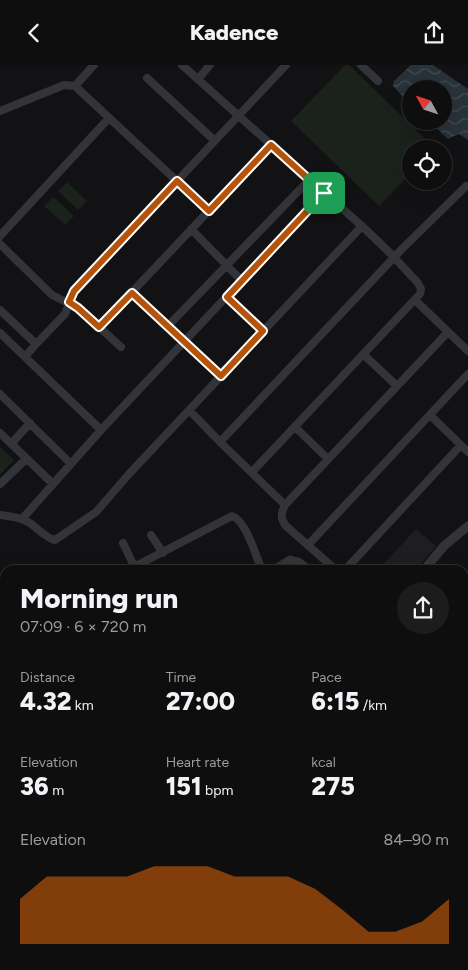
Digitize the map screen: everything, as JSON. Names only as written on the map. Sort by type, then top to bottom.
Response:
[{"type":"street","points":[[75,86],[94,65]]},
{"type":"street","points":[[182,65],[362,226],[394,257],[418,283],[421,289],[420,294],[415,300],[252,472]]},
{"type":"street","points":[[198,79],[210,65]]},
{"type":"street","points":[[361,65],[378,81]]},
{"type":"street","points":[[25,357],[65,314],[74,291],[281,67]]},
{"type":"street","points":[[148,77],[214,140]]},
{"type":"street","points":[[0,111],[64,85],[75,86],[209,211]]},
{"type":"street","points":[[0,236],[109,118]]},
{"type":"street","points":[[99,327],[271,145]]},
{"type":"street","points":[[168,326],[309,180]]},
{"type":"street","points":[[220,442],[394,257],[466,186]]},
{"type":"street","points":[[22,519],[101,430],[324,193]]},
{"type":"street","points":[[0,515],[22,519],[50,539],[55,539],[96,512],[362,226]]},
{"type":"street","points":[[192,229],[242,281]]},
{"type":"street","points":[[0,244],[52,295],[78,308],[121,347]]},
{"type":"street","points":[[132,293],[221,376]]},
{"type":"street","points":[[227,297],[263,331]]},
{"type":"street","points":[[415,300],[468,351]]},
{"type":"street","points":[[0,310],[36,344]]},
{"type":"street","points":[[330,565],[286,526],[282,520],[281,512],[285,505],[448,332]]},
{"type":"street","points":[[0,333],[101,430]]},
{"type":"street","points":[[364,354],[397,386]]},
{"type":"street","points":[[308,545],[468,374]]},
{"type":"street","points":[[0,394],[71,464]]},
{"type":"street","points":[[189,410],[285,505]]},
{"type":"street","points":[[430,415],[468,452]]},
{"type":"street","points":[[11,444],[30,423]]},
{"type":"street","points":[[295,427],[328,459]]},
{"type":"street","points":[[0,433],[53,484]]},
{"type":"street","points":[[351,565],[461,445]]},
{"type":"street","points":[[0,484],[26,459]]},
{"type":"street","points":[[137,565],[232,516],[236,517],[243,524],[260,565]]},
{"type":"street","points":[[431,565],[444,546],[468,526]]},
{"type":"street","points":[[151,535],[163,553]]},
{"type":"street","points":[[123,543],[130,565]]},
{"type":"street","points":[[282,565],[290,560],[302,565]]},
{"type":"shaded area","points":[[416,529],[436,546],[420,565],[383,565]]},
{"type":"green space","points":[[345,65],[349,65],[402,116],[402,130],[416,130],[427,140],[402,140],[402,182],[379,206],[291,121]]},
{"type":"green space","points":[[67,182],[87,201],[78,210],[58,191]]},
{"type":"green space","points":[[53,197],[74,216],[65,225],[44,206]]},
{"type":"green space","points":[[0,447],[14,460],[0,474]]},
{"type":"water","points":[[411,65],[433,65],[468,89],[468,140],[459,134],[448,139],[438,130],[452,130],[452,80],[402,80],[402,96],[393,86],[394,81]]},
{"type":"route","points":[[271,145],[324,193],[227,297],[263,331],[221,376],[132,293],[99,327],[69,302],[74,291],[177,181],[209,211],[271,145]]}]
